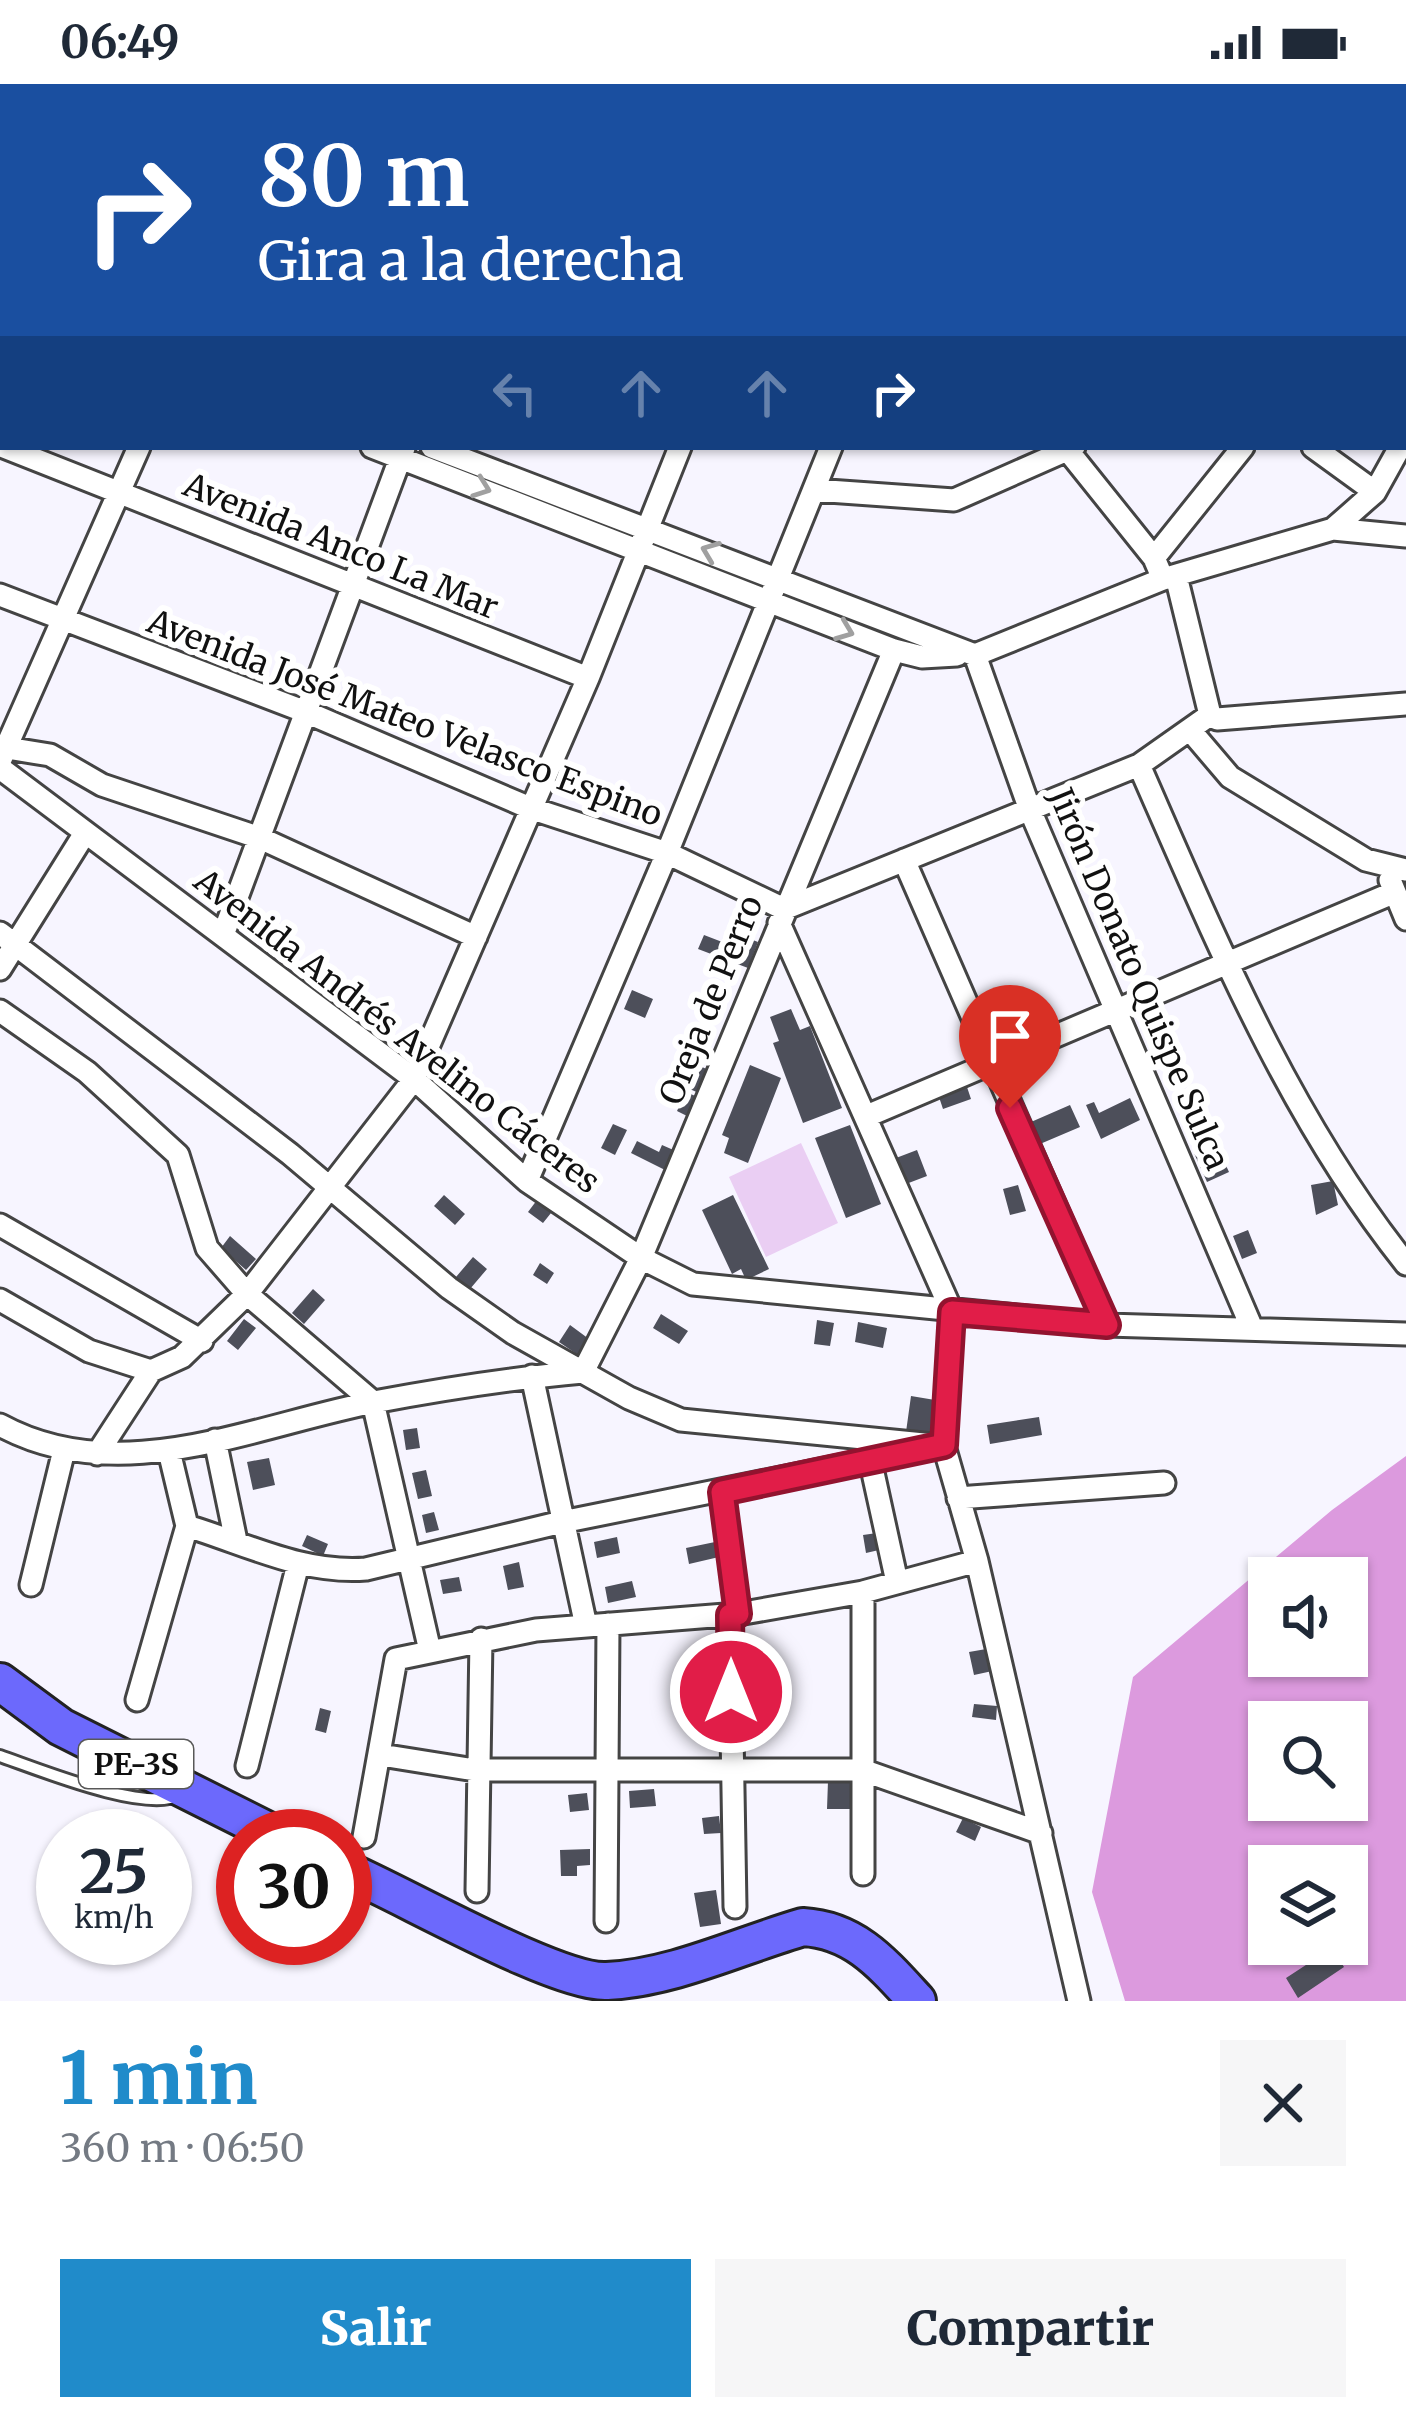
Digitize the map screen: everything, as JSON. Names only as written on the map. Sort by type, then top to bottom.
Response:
[{"type":"highway","name":"PE-3S","points":[[0,1682],[62,1727],[225,1809]]},
{"type":"highway","points":[[372,1883],[556,1971],[602,1982],[640,1977],[803,1927],[831,1929],[860,1944],[917,2001]]},
{"type":"street","name":"Avenida Anco La Mar","points":[[12,450],[588,678]]},
{"type":"street","points":[[138,450],[2,759],[50,755],[102,784],[260,838],[476,937]]},
{"type":"street","points":[[439,450],[644,537],[765,599],[922,657],[975,655],[1164,571],[1333,529],[1406,536]]},
{"type":"street","points":[[97,1454],[151,1371],[202,1341],[247,1294],[414,1079],[588,678],[679,450]]},
{"type":"street","points":[[527,1181],[667,854],[765,599],[830,450]]},
{"type":"street","points":[[814,490],[954,500],[1068,450]]},
{"type":"street","points":[[1071,450],[1164,571],[1210,715],[1217,719],[1406,704]]},
{"type":"street","points":[[1164,571],[1241,450]]},
{"type":"street","points":[[1317,450],[1375,492]]},
{"type":"street","points":[[1333,529],[1375,492],[1398,450]]},
{"type":"street","points":[[223,935],[402,453],[644,537],[776,576],[975,655]]},
{"type":"street","name":"Avenida José Mateo Velasco Espino","points":[[0,596],[306,712],[530,808],[667,854],[782,916]]},
{"type":"street","name":"Oreja de Perro","points":[[583,1372],[640,1258],[894,650]]},
{"type":"street","name":"Jirón Donato Quispe Sulca","points":[[975,655],[1030,810],[1251,1326]]},
{"type":"street","points":[[1078,2001],[977,1561],[944,1445],[952,1312],[782,916],[904,860],[1139,765],[1210,715]]},
{"type":"street","points":[[1190,730],[1230,777],[1396,869],[1395,892],[1406,919]]},
{"type":"street","name":"Avenida Andrés Avelino Cáceres","points":[[2,759],[85,833],[414,1079],[527,1181],[640,1258],[693,1284],[1107,1325],[1406,1334]]},
{"type":"street","points":[[1139,765],[1226,962],[1352,1196],[1406,1264]]},
{"type":"street","points":[[0,969],[9,940],[85,833]]},
{"type":"street","points":[[904,860],[1107,1325]]},
{"type":"street","points":[[866,1117],[1395,892]]},
{"type":"street","points":[[9,940],[177,1066],[449,1288],[512,1333],[583,1372],[681,1420],[944,1445]]},
{"type":"street","points":[[0,1011],[87,1072],[178,1155],[195,1195],[207,1247],[247,1294],[373,1402],[430,1652]]},
{"type":"street","points":[[0,1225],[202,1341]]},
{"type":"street","points":[[0,1300],[89,1351],[151,1371]]},
{"type":"street","points":[[0,1425],[64,1450],[97,1454],[169,1451],[373,1402],[583,1372]]},
{"type":"street","points":[[532,1376],[562,1522],[597,1625],[606,1921]]},
{"type":"street","points":[[214,1440],[236,1541]]},
{"type":"street","points":[[187,1526],[298,1564],[334,1571],[944,1445]]},
{"type":"street","points":[[31,1585],[64,1450]]},
{"type":"street","points":[[137,1700],[187,1526],[169,1451]]},
{"type":"street","points":[[870,1460],[898,1582]]},
{"type":"street","points":[[958,1498],[1164,1484]]},
{"type":"street","points":[[722,1492],[734,1614],[735,1907]]},
{"type":"street","points":[[370,1809],[396,1659],[481,1640],[734,1614],[863,1592],[977,1561]]},
{"type":"street","points":[[248,1766],[298,1564]]},
{"type":"street","points":[[863,1592],[863,1874]]},
{"type":"street","points":[[477,1892],[475,1770],[481,1640]]},
{"type":"street","points":[[381,1755],[475,1770],[862,1770],[1041,1833]]},
{"type":"lane","points":[[0,1756],[154,1800],[167,1801],[187,1790]]},
{"type":"shaded area","points":[[801,1143],[838,1223],[766,1257],[729,1177]]},
{"type":"shaded area","points":[[1406,1456],[1406,2001],[1125,2001],[1092,1892],[1133,1677],[1248,1580],[1248,1677],[1368,1677],[1368,1557],[1276,1557]]},
{"type":"building","points":[[735,933],[758,942],[748,968],[698,949],[704,935],[730,945]]},
{"type":"building","points":[[632,990],[653,999],[645,1018],[624,1009]]},
{"type":"building","points":[[791,1009],[800,1030],[810,1026],[842,1108],[803,1123],[773,1043],[779,1041],[770,1017]]},
{"type":"building","points":[[693,1063],[711,1071],[701,1094],[683,1086]]},
{"type":"building","points":[[750,1065],[781,1078],[748,1163],[724,1153],[729,1138],[722,1135]]},
{"type":"building","points":[[965,1081],[971,1099],[943,1109],[937,1091]]},
{"type":"building","points":[[686,1092],[700,1098],[691,1118],[677,1111]]},
{"type":"building","points":[[1130,1098],[1140,1120],[1101,1139],[1086,1105],[1094,1102],[1099,1113]]},
{"type":"building","points":[[1070,1105],[1080,1127],[1040,1144],[1031,1122]]},
{"type":"building","points":[[613,1124],[627,1130],[615,1155],[601,1148]]},
{"type":"building","points":[[850,1125],[881,1204],[846,1218],[815,1138]]},
{"type":"building","points":[[637,1141],[659,1152],[662,1145],[678,1152],[669,1172],[631,1153]]},
{"type":"building","points":[[1216,1144],[1229,1172],[1207,1182],[1194,1153]]},
{"type":"building","points":[[917,1150],[927,1176],[906,1184],[896,1158]]},
{"type":"building","points":[[1333,1181],[1338,1205],[1316,1215],[1311,1185]]},
{"type":"building","points":[[1018,1185],[1026,1211],[1010,1215],[1003,1189]]},
{"type":"building","points":[[444,1195],[465,1214],[455,1225],[434,1206]]},
{"type":"building","points":[[733,1195],[769,1269],[746,1280],[741,1269],[732,1274],[702,1210]]},
{"type":"building","points":[[540,1196],[555,1208],[543,1223],[528,1212]]},
{"type":"building","points":[[1248,1230],[1257,1253],[1242,1259],[1233,1236]]},
{"type":"building","points":[[230,1236],[256,1259],[246,1270],[221,1248]]},
{"type":"building","points":[[473,1257],[487,1269],[470,1289],[456,1277]]},
{"type":"building","points":[[540,1263],[554,1273],[547,1284],[533,1275]]},
{"type":"building","points":[[313,1289],[325,1300],[304,1324],[292,1313]]},
{"type":"building","points":[[661,1314],[688,1331],[679,1344],[653,1328]]},
{"type":"building","points":[[244,1319],[256,1328],[238,1350],[227,1341]]},
{"type":"building","points":[[817,1320],[834,1323],[830,1346],[814,1344]]},
{"type":"building","points":[[858,1322],[887,1328],[883,1348],[855,1342]]},
{"type":"building","points":[[570,1325],[589,1339],[578,1355],[559,1342]]},
{"type":"building","points":[[911,1396],[935,1400],[931,1435],[906,1432]]},
{"type":"building","points":[[1039,1417],[1042,1435],[990,1444],[987,1425]]},
{"type":"building","points":[[417,1428],[420,1448],[406,1450],[403,1430]]},
{"type":"building","points":[[269,1458],[275,1485],[253,1490],[247,1462]]},
{"type":"building","points":[[426,1470],[432,1496],[418,1499],[412,1473]]},
{"type":"building","points":[[434,1512],[439,1530],[426,1533],[422,1515]]},
{"type":"building","points":[[877,1533],[879,1550],[866,1553],[863,1535]]},
{"type":"building","points":[[307,1535],[328,1544],[323,1556],[302,1546]]},
{"type":"building","points":[[617,1537],[620,1553],[597,1558],[594,1542]]},
{"type":"building","points":[[715,1542],[719,1557],[689,1564],[686,1548]]},
{"type":"building","points":[[519,1562],[524,1587],[508,1590],[503,1566]]},
{"type":"building","points":[[459,1577],[462,1591],[443,1594],[440,1580]]},
{"type":"building","points":[[632,1581],[636,1597],[608,1603],[605,1587]]},
{"type":"building","points":[[992,1648],[997,1670],[974,1675],[969,1652]]},
{"type":"building","points":[[974,1704],[997,1706],[996,1720],[972,1717]]},
{"type":"building","points":[[320,1708],[331,1711],[326,1733],[315,1730]]},
{"type":"building","points":[[828,1781],[851,1781],[851,1809],[827,1809]]},
{"type":"building","points":[[654,1789],[656,1806],[630,1808],[629,1791]]},
{"type":"building","points":[[587,1793],[589,1810],[570,1812],[568,1795]]},
{"type":"building","points":[[719,1816],[721,1833],[704,1834],[702,1818]]},
{"type":"building","points":[[963,1818],[981,1827],[975,1841],[956,1832]]},
{"type":"building","points":[[590,1849],[590,1865],[577,1866],[577,1876],[561,1876],[560,1850]]},
{"type":"building","points":[[716,1890],[721,1924],[700,1927],[694,1893]]},
{"type":"building","points":[[1306,1965],[1344,1967],[1298,1998],[1286,1978]]},
{"type":"route","points":[[731,1692],[730,1615],[738,1614],[722,1492],[944,1445],[952,1312],[1107,1325],[1010,1108]]}]
